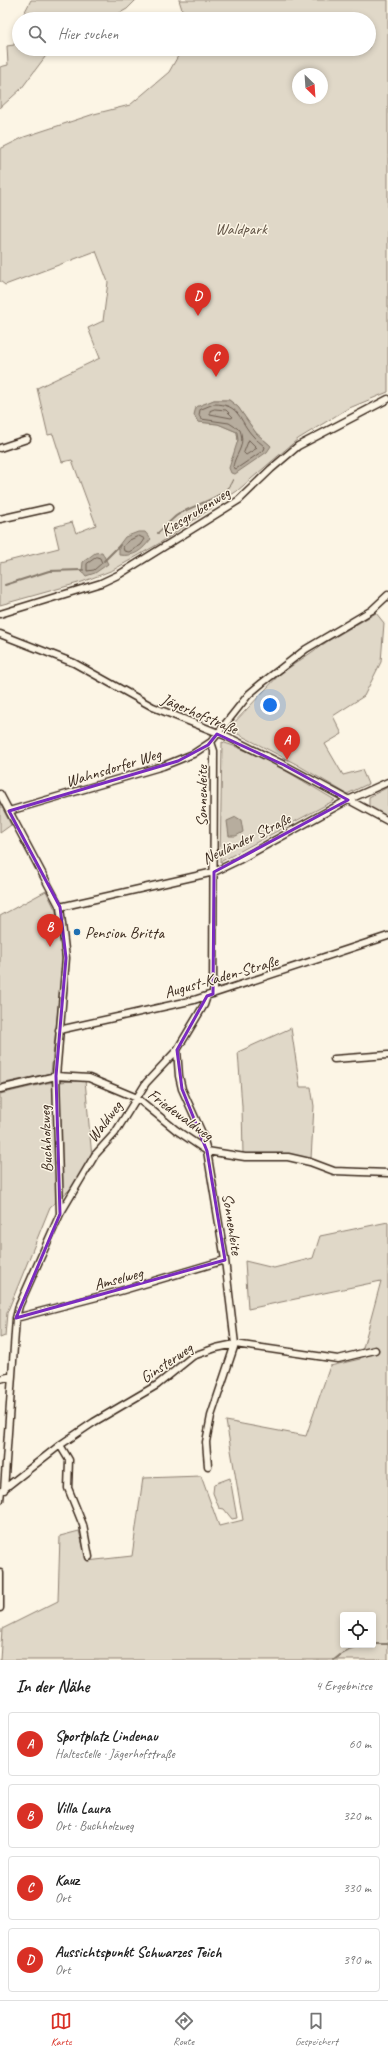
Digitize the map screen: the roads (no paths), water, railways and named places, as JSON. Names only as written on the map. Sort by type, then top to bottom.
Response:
[{"type":"street","name":"Kiesgrubenweg","points":[[0,614],[101,583],[120,574],[239,500],[271,469],[298,446],[388,400]]},
{"type":"street","points":[[0,448],[26,439]]},
{"type":"street","points":[[0,519],[49,508]]},
{"type":"street","points":[[217,734],[249,694],[278,670],[306,649],[366,614],[388,595]]},
{"type":"street","name":"Jägerhofstraße","points":[[0,634],[74,663],[153,707],[217,734],[284,765],[388,821]]},
{"type":"street","name":"Wahnsdorfer Weg","points":[[9,811],[164,766],[193,754],[211,742],[217,734]]},
{"type":"street","name":"Sonnenleite","points":[[208,1466],[206,1442],[211,1416],[235,1344],[225,1260],[207,1151],[202,1133],[182,1089],[179,1076],[177,1050],[210,995],[214,872],[214,751],[211,742]]},
{"type":"street","name":"Neuländer Straße","points":[[60,907],[214,872],[239,860],[348,800],[388,782]]},
{"type":"street","name":"Buchholzweg","points":[[0,794],[60,907],[66,968],[59,1030],[56,1076],[60,1214],[19,1306],[16,1318],[2,1491],[0,1500]]},
{"type":"street","name":"August-Kaden-Straße","points":[[59,1030],[210,995],[388,936]]},
{"type":"street","name":"Waldweg","points":[[60,1214],[95,1155],[115,1133],[146,1083],[177,1050]]},
{"type":"street","points":[[334,1058],[388,1055]]},
{"type":"street","name":"Friedewaldweg","points":[[0,1089],[56,1076],[88,1078],[137,1098],[176,1130],[207,1151],[246,1157],[288,1157],[310,1162],[334,1171],[388,1173]]},
{"type":"street","name":"Amselweg","points":[[16,1318],[120,1291],[225,1260]]},
{"type":"street","name":"Ginsterweg","points":[[2,1491],[60,1445],[94,1422],[157,1385],[193,1356],[216,1348],[235,1344],[338,1359],[375,1350]]},
{"type":"street","points":[[0,1379],[12,1376]]},
{"type":"street","points":[[60,1445],[69,1460],[68,1488],[83,1525],[90,1557]]},
{"type":"street","points":[[0,1573],[0,1608]]},
{"type":"water","points":[[214,400],[229,400],[238,407],[256,433],[271,446],[267,452],[235,474],[231,473],[229,468],[238,440],[237,432],[218,424],[198,422],[194,415],[196,407]]},
{"type":"water","points":[[138,532],[145,532],[151,539],[144,547],[134,554],[119,555],[119,545],[125,537]]},
{"type":"water","points":[[102,552],[108,564],[95,573],[86,576],[82,571],[83,562],[95,553]]},
{"type":"water","points":[[236,817],[241,820],[243,832],[236,836],[229,836],[227,821]]},
{"type":"waterway","points":[[158,533],[176,516],[224,492],[233,480]]},
{"type":"waterway","points":[[104,561],[120,545]]},
{"type":"waterway","points":[[5,585],[49,571],[83,570]]},
{"type":"waterway","points":[[376,1644],[388,1644]]},
{"type":"waterway","points":[[334,1660],[341,1654],[353,1648]]},
{"type":"place","name":"Aussichtspunkt Schwarzes Teich","points":[[198,316]]},
{"type":"place","name":"Kauz","points":[[216,377]]},
{"type":"place","name":"Sportplatz Lindenau","points":[[287,760]]},
{"type":"place","name":"Pension Britta","points":[[77,932]]},
{"type":"place","name":"Villa Laura","points":[[50,947]]},
{"type":"park label","name":"Waldpark","points":[[241,228]]}]
